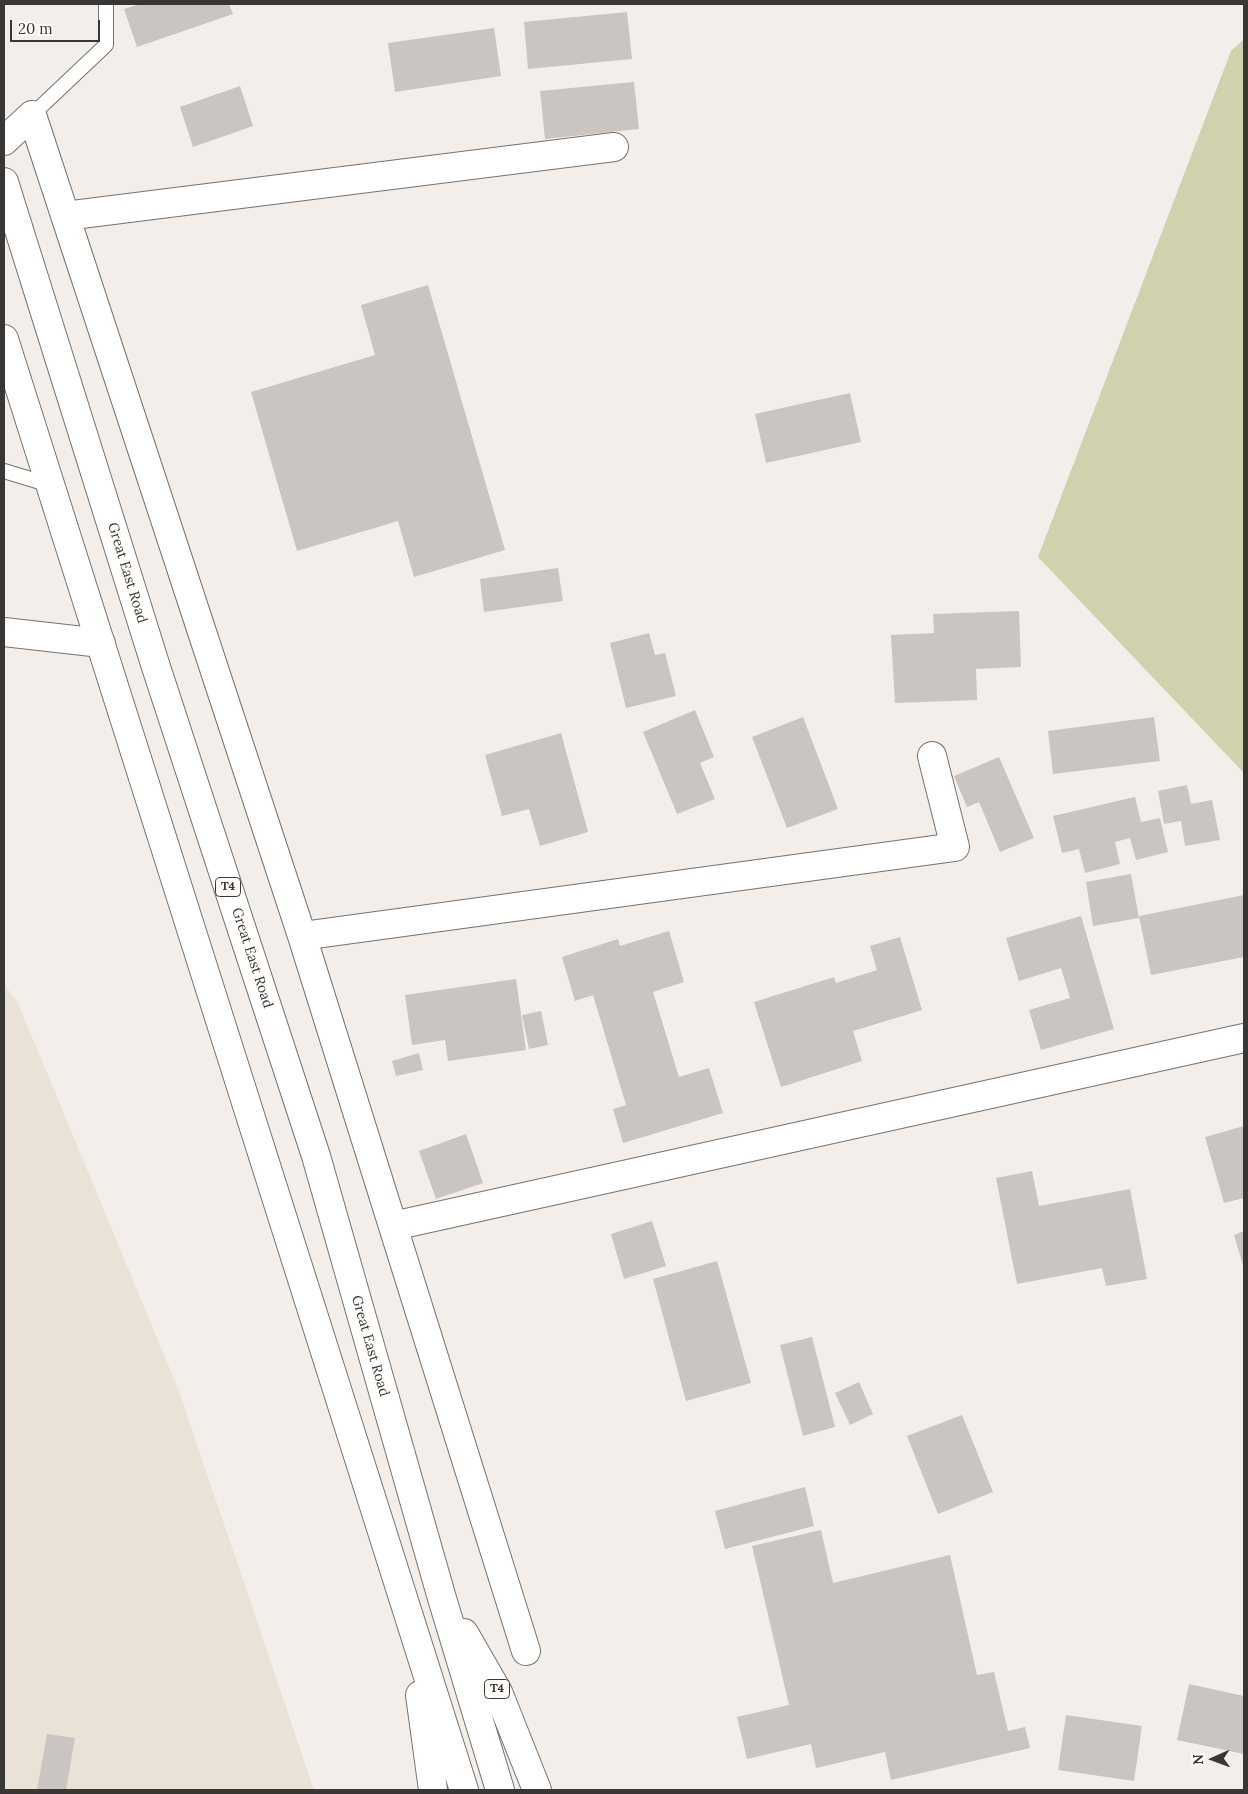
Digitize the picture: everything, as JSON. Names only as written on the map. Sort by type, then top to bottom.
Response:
[{"type":"street","points":[[4,141],[32,115],[302,936],[526,1651]]},
{"type":"street","points":[[65,216],[614,147]]},
{"type":"street","name":"Great East Road","points":[[4,182],[160,676],[316,1156],[500,1790]]},
{"type":"street","points":[[4,339],[464,1790]]},
{"type":"street","points":[[4,632],[101,643]]},
{"type":"street","points":[[302,936],[956,847],[932,756]]},
{"type":"street","points":[[393,1226],[1244,1038]]},
{"type":"street","name":"Great East Road","points":[[442,1595],[498,1692],[537,1790]]},
{"type":"street","points":[[410,1621],[433,1790]]},
{"type":"lane","points":[[32,115],[106,45],[106,4]]},
{"type":"lane","points":[[4,471],[50,486]]},
{"type":"shaded area","points":[[4,984],[18,1003],[179,1391],[314,1790],[4,1790]]},
{"type":"green space","points":[[1244,39],[1244,773],[1038,557],[1231,51]]},
{"type":"building","points":[[140,4],[229,4],[233,14],[137,47],[124,9]]},
{"type":"building","points":[[627,12],[632,59],[528,69],[524,22]]},
{"type":"building","points":[[494,28],[501,76],[395,92],[388,43]]},
{"type":"building","points":[[634,82],[639,129],[545,139],[540,91]]},
{"type":"building","points":[[240,86],[253,126],[193,147],[180,107]]},
{"type":"building","points":[[428,285],[505,550],[414,577],[398,521],[297,551],[251,392],[375,355],[361,305]]},
{"type":"building","points":[[850,393],[861,442],[766,463],[755,414]]},
{"type":"building","points":[[558,568],[563,601],[484,612],[480,579]]},
{"type":"building","points":[[1019,611],[1021,667],[976,669],[977,700],[895,703],[891,635],[934,633],[933,614]]},
{"type":"building","points":[[649,633],[655,655],[665,653],[676,696],[626,708],[610,643]]},
{"type":"building","points":[[695,710],[714,757],[700,763],[715,799],[677,814],[643,732]]},
{"type":"building","points":[[803,717],[838,809],[787,828],[752,737]]},
{"type":"building","points":[[1154,717],[1160,761],[1053,774],[1048,731]]},
{"type":"building","points":[[561,733],[588,832],[540,846],[529,809],[502,816],[485,755]]},
{"type":"building","points":[[999,757],[1034,838],[1000,852],[979,802],[967,807],[954,776]]},
{"type":"building","points":[[1187,785],[1191,804],[1212,800],[1220,840],[1185,846],[1181,821],[1164,824],[1158,791]]},
{"type":"building","points":[[1135,797],[1141,822],[1160,818],[1168,852],[1136,860],[1130,838],[1115,842],[1120,864],[1085,873],[1079,849],[1062,853],[1053,816]]},
{"type":"building","points":[[1131,874],[1139,918],[1093,926],[1086,882]]},
{"type":"building","points":[[1244,895],[1244,957],[1151,975],[1139,916]]},
{"type":"building","points":[[1081,916],[1114,1029],[1041,1050],[1029,1010],[1070,998],[1061,968],[1019,981],[1006,938]]},
{"type":"building","points":[[669,931],[684,982],[653,992],[679,1077],[709,1068],[723,1113],[623,1143],[613,1109],[626,1105],[593,995],[575,1001],[562,957],[618,939],[620,946]]},
{"type":"building","points":[[900,937],[922,1010],[853,1031],[862,1061],[781,1087],[754,1002],[834,977],[836,983],[877,970],[870,946]]},
{"type":"building","points":[[516,979],[526,1050],[448,1061],[445,1040],[412,1045],[405,995]]},
{"type":"building","points":[[541,1011],[548,1045],[529,1049],[522,1015]]},
{"type":"building","points":[[419,1053],[423,1070],[396,1076],[392,1061]]},
{"type":"building","points":[[1244,1126],[1244,1198],[1224,1203],[1205,1137]]},
{"type":"building","points":[[466,1134],[483,1183],[436,1199],[419,1151]]},
{"type":"building","points":[[1032,1171],[1039,1206],[1130,1189],[1147,1279],[1106,1286],[1102,1268],[1017,1284],[996,1178]]},
{"type":"building","points":[[652,1221],[666,1266],[624,1279],[611,1234]]},
{"type":"building","points":[[1244,1231],[1244,1269],[1234,1235]]},
{"type":"building","points":[[717,1261],[751,1383],[686,1401],[653,1279]]},
{"type":"building","points":[[812,1337],[835,1427],[803,1436],[780,1345]]},
{"type":"building","points":[[859,1382],[873,1414],[850,1425],[835,1393]]},
{"type":"building","points":[[962,1415],[993,1492],[938,1514],[907,1436]]},
{"type":"building","points":[[805,1487],[814,1526],[725,1549],[715,1511]]},
{"type":"building","points":[[821,1530],[833,1583],[950,1555],[977,1675],[994,1672],[1008,1731],[1025,1727],[1030,1748],[891,1780],[885,1752],[816,1768],[811,1744],[747,1759],[737,1717],[789,1705],[752,1546]]},
{"type":"building","points":[[1189,1684],[1244,1696],[1244,1754],[1177,1740]]},
{"type":"building","points":[[1066,1715],[1142,1726],[1134,1781],[1058,1770]]},
{"type":"building","points":[[47,1734],[75,1738],[66,1790],[37,1790]]}]
